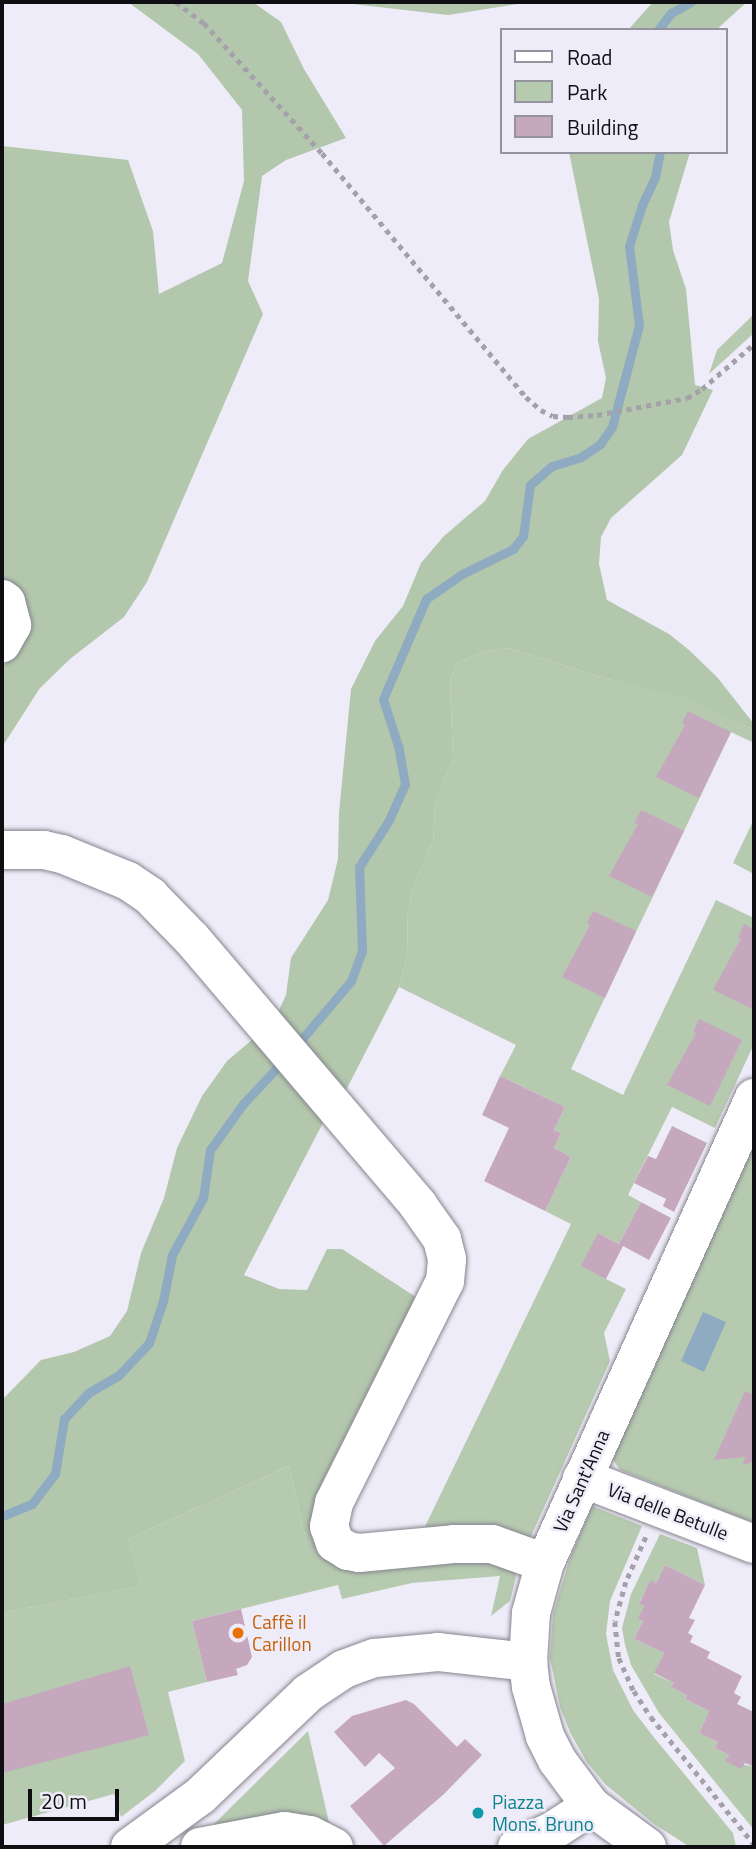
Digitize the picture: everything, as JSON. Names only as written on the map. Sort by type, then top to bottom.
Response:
[{"type":"street","points":[[2,850],[44,850],[62,854],[128,881],[169,915],[442,1238],[447,1259],[445,1281],[334,1503],[329,1519],[331,1537],[340,1548],[359,1553],[454,1544],[492,1544],[545,1563]]},
{"type":"street","name":"Via Sant'Anna","points":[[646,1847],[591,1806],[557,1760],[545,1736],[528,1662],[531,1613],[545,1563],[754,1098]]},
{"type":"street","name":"Via delle Betulle","points":[[582,1478],[754,1544]]},
{"type":"street","points":[[135,1843],[200,1796],[308,1693],[344,1669],[388,1656],[438,1652],[528,1662]]},
{"type":"street","points":[[517,1847],[551,1832],[591,1806]]},
{"type":"street","points":[[200,1847],[285,1831],[310,1835],[334,1847]]},
{"type":"street","points":[[135,1843],[178,1847]]},
{"type":"path","points":[[176,2],[204,23],[322,153],[526,397],[553,416],[597,415],[694,395],[754,344]]},
{"type":"path","points":[[660,1507],[619,1601],[615,1622],[619,1658],[634,1691],[651,1717],[754,1844]]},
{"type":"green space","points":[[128,2],[253,2],[281,22],[304,69],[346,138],[286,160],[262,176],[248,281],[263,314],[147,582],[124,617],[70,659],[40,688],[2,747],[2,669],[27,625],[2,588],[2,146],[128,160],[153,231],[159,294],[222,263],[244,181],[242,110],[198,54]]},
{"type":"green space","points":[[335,2],[530,2],[448,15]]},
{"type":"green space","points":[[653,2],[747,2],[718,28],[630,28]]},
{"type":"green space","points":[[569,154],[689,154],[669,222],[673,250],[686,289],[695,385],[713,390],[682,455],[611,518],[601,537],[599,564],[607,600],[669,634],[689,650],[717,677],[754,724],[754,730],[684,697],[608,679],[508,648],[483,652],[457,663],[450,680],[453,759],[435,802],[433,842],[418,874],[408,907],[407,957],[399,987],[341,1100],[274,1021],[286,995],[291,958],[328,900],[338,859],[339,813],[351,689],[375,641],[403,606],[421,563],[444,536],[485,501],[503,470],[528,439],[602,398],[606,378],[598,341],[599,299]]},
{"type":"green space","points":[[754,314],[754,333],[709,374],[717,350]]},
{"type":"green space","points":[[508,648],[608,679],[684,696],[754,730],[754,743],[731,732],[571,1069],[623,1095],[716,900],[754,918],[754,1044],[715,1128],[672,1107],[628,1195],[641,1202],[619,1244],[598,1233],[606,1279],[626,1289],[604,1333],[610,1361],[528,1543],[420,1537],[571,1224],[545,1211],[571,1157],[554,1148],[561,1133],[554,1130],[565,1107],[500,1076],[516,1045],[399,987],[407,957],[408,907],[418,874],[433,842],[435,802],[453,759],[450,680],[457,663],[483,652]]},
{"type":"green space","points":[[754,819],[754,874],[733,863]]},
{"type":"green space","points":[[259,1034],[328,1113],[244,1275],[279,1289],[307,1290],[327,1249],[342,1249],[425,1303],[330,1553],[307,1544],[289,1466],[128,1539],[139,1586],[2,1613],[2,1400],[41,1360],[74,1352],[110,1336],[127,1311],[141,1253],[164,1198],[177,1148],[202,1096],[227,1061]]},
{"type":"green space","points":[[754,1144],[754,1523],[620,1470],[612,1458]]},
{"type":"green space","points":[[289,1466],[307,1544],[455,1553],[515,1568],[516,1577],[510,1601],[491,1616],[500,1576],[412,1583],[342,1599],[338,1585],[192,1621],[207,1682],[168,1692],[185,1761],[155,1791],[121,1817],[114,1794],[2,1825],[2,1613],[138,1586],[128,1539]]},
{"type":"green space","points":[[592,1506],[642,1526],[610,1601],[606,1634],[613,1670],[633,1710],[733,1833],[736,1847],[690,1847],[654,1824],[606,1785],[586,1761],[570,1732],[560,1707],[550,1658],[553,1614],[570,1558]]},
{"type":"green space","points":[[660,1534],[697,1548],[705,1585],[665,1565],[656,1583],[650,1581],[639,1603],[644,1606],[639,1619],[643,1621],[634,1639],[664,1653],[654,1674],[674,1683],[672,1687],[687,1695],[685,1699],[709,1711],[699,1733],[718,1742],[715,1748],[729,1755],[726,1760],[754,1767],[754,1830],[659,1713],[631,1665],[622,1628],[631,1594]]},
{"type":"green space","points":[[308,1731],[330,1827],[314,1817],[286,1812],[210,1828]]},
{"type":"water","points":[[703,1312],[726,1322],[704,1372],[681,1361]]},
{"type":"building","points":[[688,711],[731,732],[699,798],[656,777],[685,725],[682,723]]},
{"type":"building","points":[[641,810],[684,831],[652,897],[609,876],[638,824],[634,823]]},
{"type":"building","points":[[593,911],[636,931],[605,998],[562,977],[590,925],[587,923]]},
{"type":"building","points":[[744,924],[754,929],[754,1010],[713,990],[741,938],[738,937]]},
{"type":"building","points":[[699,1019],[742,1040],[710,1106],[667,1085],[696,1033],[693,1032]]},
{"type":"building","points":[[500,1076],[565,1107],[554,1130],[561,1133],[554,1148],[571,1157],[545,1211],[484,1181],[509,1128],[482,1115]]},
{"type":"building","points":[[672,1126],[707,1143],[674,1212],[663,1206],[666,1199],[634,1183],[648,1156],[656,1159]]},
{"type":"building","points":[[641,1202],[671,1218],[649,1260],[623,1246],[606,1279],[581,1266],[598,1233],[619,1244]]},
{"type":"building","points":[[745,1391],[754,1395],[754,1462],[742,1465],[746,1457],[714,1460]]},
{"type":"building","points":[[665,1565],[705,1585],[689,1618],[695,1620],[688,1633],[693,1636],[690,1642],[710,1652],[707,1658],[742,1676],[734,1693],[741,1697],[737,1704],[754,1712],[754,1767],[745,1763],[741,1769],[725,1761],[729,1755],[715,1748],[718,1742],[699,1733],[709,1711],[685,1699],[687,1695],[671,1687],[674,1683],[654,1673],[664,1653],[634,1639],[643,1621],[638,1619],[644,1606],[639,1604],[650,1580],[656,1583]]},
{"type":"building","points":[[241,1609],[252,1657],[247,1665],[236,1669],[238,1675],[207,1682],[192,1621]]},
{"type":"building","points":[[130,1666],[149,1735],[2,1773],[2,1704]]},
{"type":"building","points":[[406,1700],[414,1704],[457,1747],[465,1739],[482,1755],[444,1794],[384,1846],[350,1806],[395,1768],[379,1753],[365,1767],[334,1732],[352,1716]]},
{"type":"waterway","points":[[660,28],[671,13],[691,2]]},
{"type":"waterway","points":[[295,1047],[351,981],[362,951],[359,867],[389,820],[405,784],[399,749],[383,699],[426,599],[462,574],[513,549],[523,536],[530,485],[552,466],[581,457],[600,444],[612,427],[639,325],[629,246],[642,205],[655,177],[660,154]]},
{"type":"waterway","points":[[2,1516],[32,1504],[55,1474],[64,1419],[88,1393],[118,1376],[149,1343],[163,1301],[172,1255],[203,1198],[210,1150],[243,1104],[284,1060]]},
{"type":"place","name":"Caffè il Carillon","points":[[238,1633]]},
{"type":"place","name":"Piazza Mons. Bruno","points":[[478,1813]]}]
